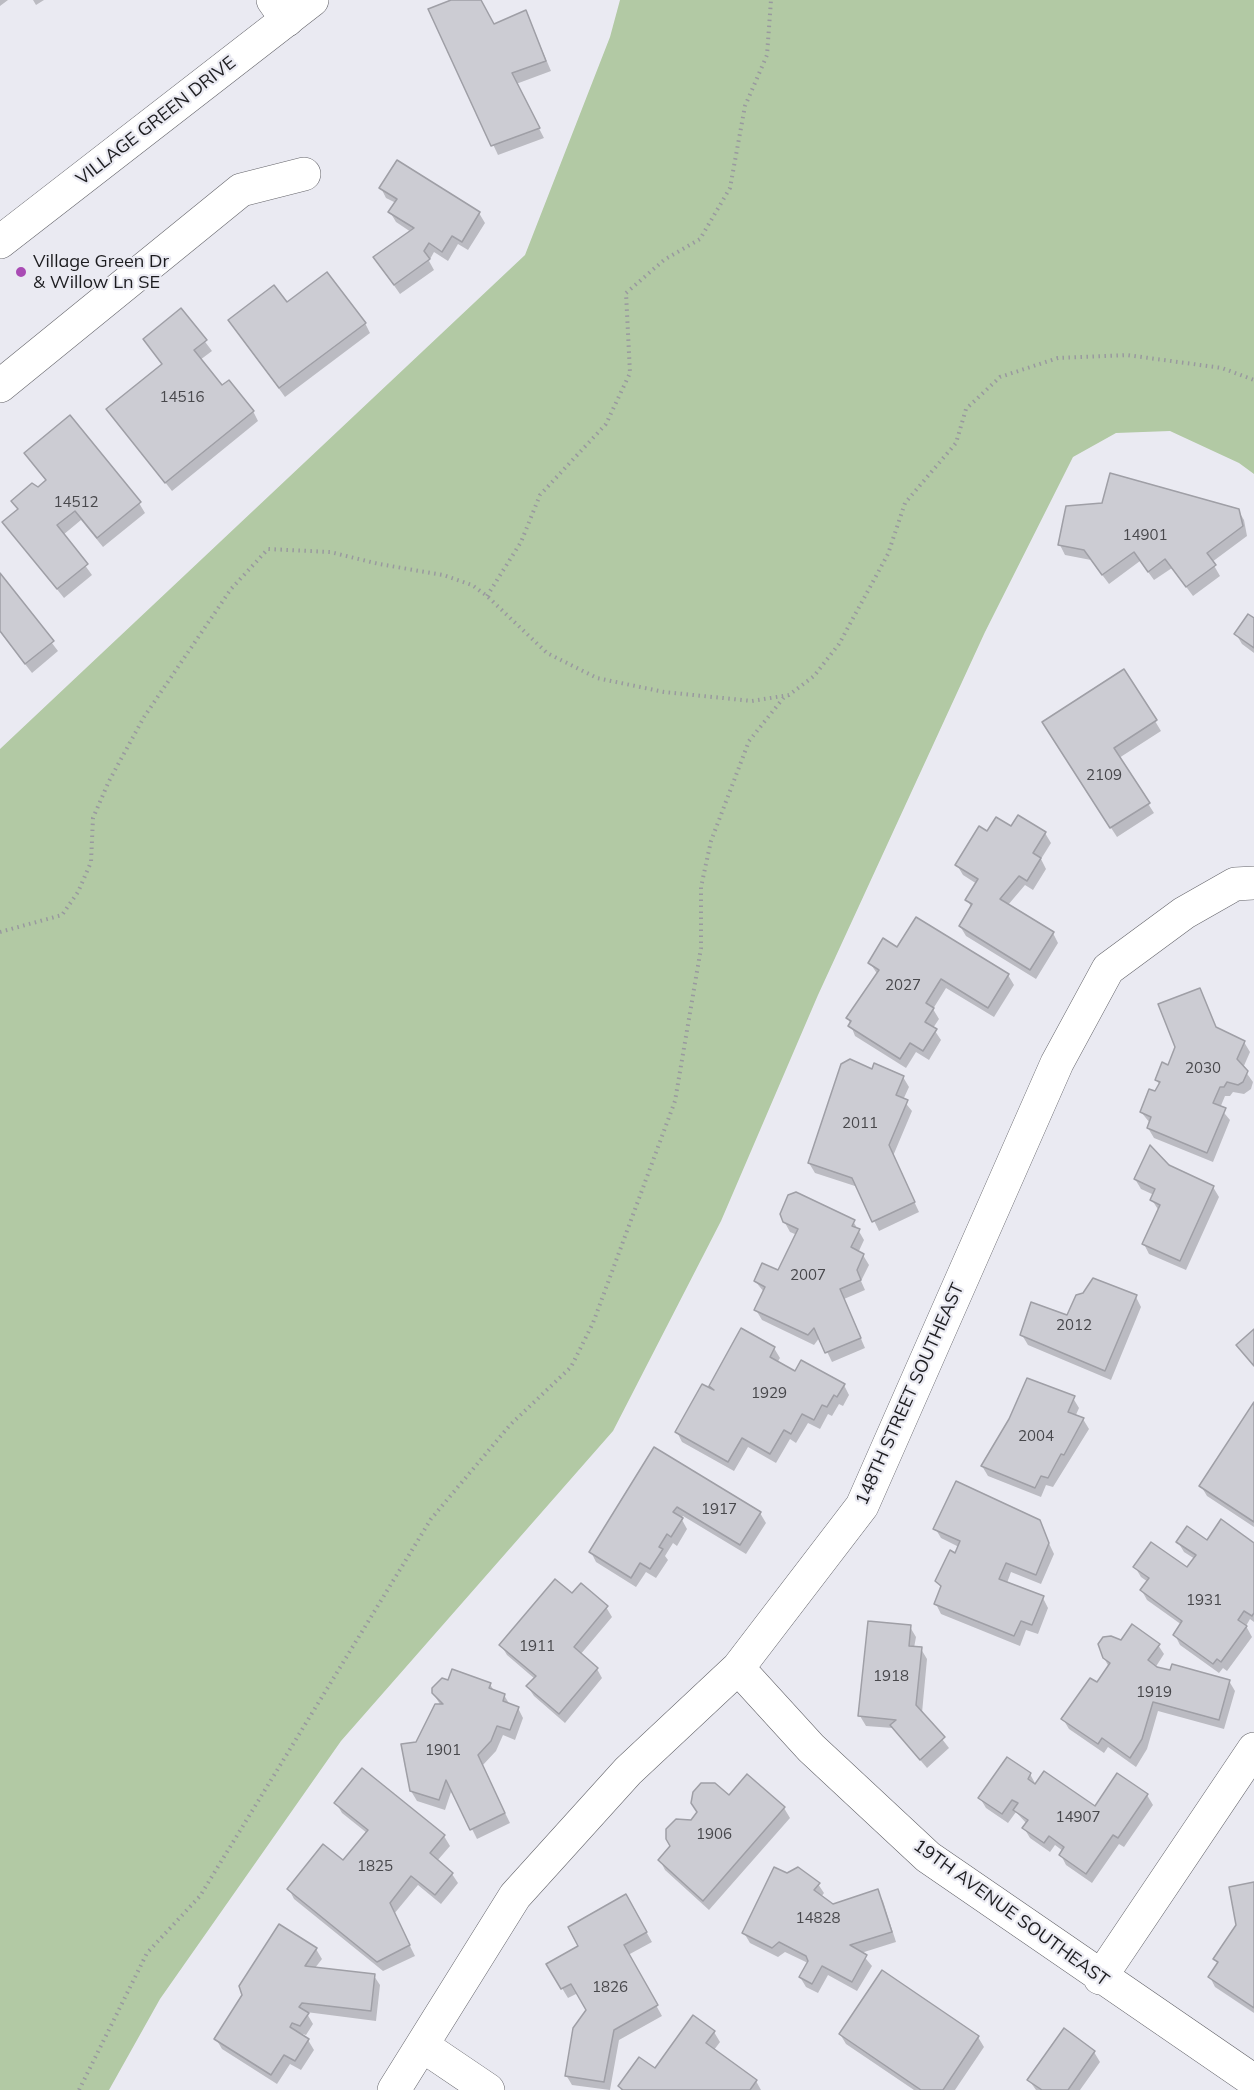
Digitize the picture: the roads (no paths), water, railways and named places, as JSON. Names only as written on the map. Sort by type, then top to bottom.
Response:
[{"type":"street","name":"VILLAGE GREEN DRIVE","points":[[0,242],[280,10],[312,0]]},
{"type":"street","points":[[0,386],[241,190],[304,174]]},
{"type":"street","name":"148TH STREET SOUTHEAST","points":[[394,2090],[515,1896],[628,1772],[738,1668],[862,1506],[1057,1063],[1108,969],[1184,913],[1245,883]]},
{"type":"street","name":"19TH AVENUE SOUTHEAST","points":[[738,1668],[811,1748],[928,1857],[1100,1978],[1254,2081]]},
{"type":"street","points":[[1100,1978],[1254,1749]]},
{"type":"street","points":[[423,2046],[488,2090]]},
{"type":"place","name":"Village Green Dr & Willow Ln SE","points":[[21,272]]}]
